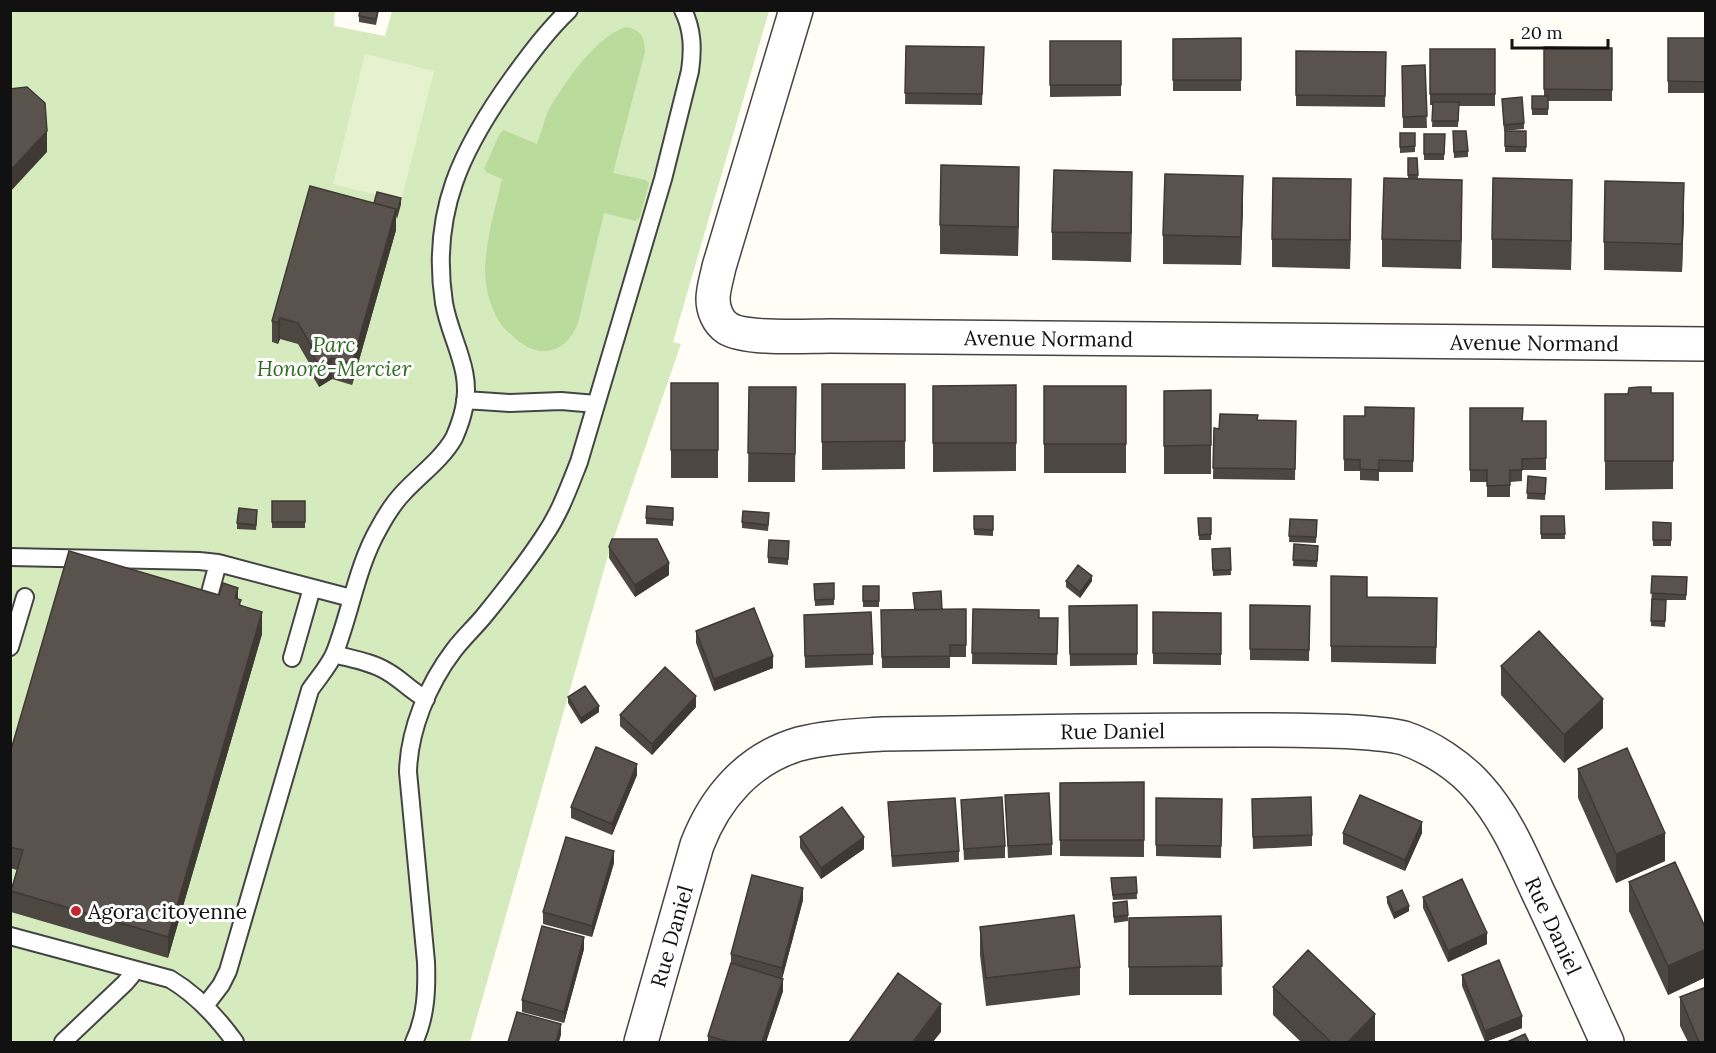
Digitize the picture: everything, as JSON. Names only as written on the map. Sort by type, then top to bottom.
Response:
[{"type":"street","name":"Avenue Normand","points":[[796,10],[714,289],[714,306],[718,319],[727,329],[735,332],[756,336],[1706,344]]},
{"type":"street","name":"Rue Daniel","points":[[641,1042],[705,824],[729,789],[744,774],[782,750],[824,739],[882,734],[1294,730],[1382,734],[1402,738],[1440,755],[1478,786],[1509,831],[1607,1042]]},
{"type":"lane","points":[[205,1006],[221,985],[228,971],[310,690],[334,654],[367,552],[392,506],[431,466],[454,438],[465,400],[466,373],[445,308],[440,255],[442,227],[454,181],[482,122],[533,50],[569,10]]},
{"type":"lane","points":[[414,1042],[420,1031],[427,990],[408,772],[412,737],[426,699],[453,651],[489,610],[546,534],[579,462],[663,179],[690,71],[692,39],[689,22],[683,10]]},
{"type":"lane","points":[[465,400],[510,403],[561,401],[596,404]]},
{"type":"lane","points":[[10,557],[218,563],[351,598]]},
{"type":"lane","points":[[205,611],[218,563]]},
{"type":"lane","points":[[292,658],[312,588]]},
{"type":"lane","points":[[10,647],[25,597]]},
{"type":"lane","points":[[334,654],[380,668],[426,699]]},
{"type":"lane","points":[[10,936],[170,979],[205,1006],[235,1042]]},
{"type":"lane","points":[[63,1042],[125,983],[133,969]]},
{"type":"green space","name":"Parc Honoré-Mercier","points":[[10,11],[335,11],[334,26],[385,36],[392,11],[769,11],[673,342],[681,344],[609,552],[470,1042],[11,1042]]},
{"type":"green space","points":[[626,27],[639,32],[644,42],[645,52],[613,173],[646,180],[649,183],[640,217],[636,221],[604,213],[578,323],[573,333],[560,347],[552,350],[535,350],[525,346],[502,326],[488,295],[486,260],[502,179],[484,169],[500,133],[504,130],[537,144],[550,108],[574,71],[604,39]]},
{"type":"green space","points":[[365,54],[434,71],[401,201],[333,184]]},
{"type":"building","points":[[360,10],[378,10],[376,19],[359,16]]},
{"type":"building","points":[[1241,38],[1241,80],[1173,80],[1173,39]]},
{"type":"building","points":[[1668,38],[1706,38],[1706,82],[1668,81]]},
{"type":"building","points":[[1050,41],[1121,41],[1121,85],[1050,85]]},
{"type":"building","points":[[906,46],[984,47],[982,94],[905,93]]},
{"type":"building","points":[[1544,47],[1612,48],[1612,90],[1544,89]]},
{"type":"building","points":[[1430,49],[1495,49],[1495,94],[1430,94]]},
{"type":"building","points":[[1296,51],[1386,52],[1385,96],[1296,95]]},
{"type":"building","points":[[1425,65],[1427,116],[1403,117],[1402,66]]},
{"type":"building","points":[[27,87],[45,103],[47,131],[10,171],[10,89]]},
{"type":"building","points":[[1532,96],[1548,96],[1548,109],[1532,109]]},
{"type":"building","points":[[1522,97],[1524,123],[1504,125],[1502,99]]},
{"type":"building","points":[[1433,102],[1459,102],[1458,121],[1432,121]]},
{"type":"building","points":[[1453,131],[1466,131],[1468,151],[1454,152]]},
{"type":"building","points":[[1505,131],[1526,131],[1526,147],[1505,146]]},
{"type":"building","points":[[1400,133],[1415,133],[1415,146],[1400,147]]},
{"type":"building","points":[[1424,134],[1445,134],[1444,154],[1424,154]]},
{"type":"building","points":[[1408,158],[1417,158],[1418,175],[1408,175]]},
{"type":"building","points":[[941,165],[1019,167],[1018,227],[940,225]]},
{"type":"building","points":[[1054,170],[1132,172],[1131,233],[1052,232]]},
{"type":"building","points":[[1165,174],[1243,176],[1241,237],[1163,235]]},
{"type":"building","points":[[1273,178],[1351,179],[1350,240],[1272,239]]},
{"type":"building","points":[[1384,178],[1462,180],[1461,241],[1382,239]]},
{"type":"building","points":[[1493,178],[1572,180],[1571,241],[1492,239]]},
{"type":"building","points":[[1605,181],[1684,183],[1682,244],[1604,242]]},
{"type":"building","points":[[310,186],[396,209],[352,364],[332,358],[319,365],[298,323],[280,318],[278,323],[272,321]]},
{"type":"building","points":[[377,192],[401,198],[397,213],[396,209],[374,203]]},
{"type":"building","points":[[671,383],[718,383],[718,450],[671,450]]},
{"type":"building","points":[[822,384],[905,384],[905,441],[822,442]]},
{"type":"building","points":[[1016,385],[1016,443],[933,443],[933,386]]},
{"type":"building","points":[[1044,386],[1126,386],[1126,444],[1044,444]]},
{"type":"building","points":[[749,387],[796,387],[795,454],[748,453]]},
{"type":"building","points":[[1651,387],[1651,393],[1673,393],[1673,461],[1605,461],[1605,394],[1628,394],[1629,388]]},
{"type":"building","points":[[1211,390],[1211,445],[1164,446],[1164,391]]},
{"type":"building","points":[[1365,407],[1414,408],[1413,461],[1379,460],[1379,470],[1360,469],[1360,460],[1344,459],[1344,416],[1365,416]]},
{"type":"building","points":[[1470,408],[1523,408],[1522,421],[1546,421],[1546,458],[1522,459],[1522,470],[1510,470],[1510,485],[1487,486],[1487,470],[1470,470]]},
{"type":"building","points":[[1220,414],[1258,415],[1257,420],[1296,421],[1295,469],[1213,468],[1214,428],[1219,429]]},
{"type":"building","points":[[1528,476],[1546,478],[1545,494],[1527,493]]},
{"type":"building","points":[[272,501],[305,501],[305,522],[272,522]]},
{"type":"building","points":[[647,506],[673,508],[673,520],[646,518]]},
{"type":"building","points":[[239,508],[257,510],[256,525],[237,523]]},
{"type":"building","points":[[743,511],[769,513],[768,525],[742,522]]},
{"type":"building","points":[[974,516],[993,516],[993,530],[974,529]]},
{"type":"building","points":[[1541,516],[1564,516],[1565,534],[1541,534]]},
{"type":"building","points":[[1198,518],[1211,518],[1211,534],[1199,535]]},
{"type":"building","points":[[1290,519],[1317,520],[1316,537],[1289,536]]},
{"type":"building","points":[[1653,522],[1671,523],[1671,540],[1653,540]]},
{"type":"building","points":[[612,539],[657,539],[669,563],[635,585],[609,547]]},
{"type":"building","points":[[769,540],[789,541],[788,559],[768,557]]},
{"type":"building","points":[[1294,544],[1318,546],[1317,561],[1293,560]]},
{"type":"building","points":[[1230,548],[1231,570],[1213,570],[1212,549]]},
{"type":"building","points":[[69,551],[219,595],[223,583],[238,588],[235,598],[241,600],[239,605],[262,612],[168,937],[11,891],[23,850],[10,847],[10,753]]},
{"type":"building","points":[[1078,565],[1092,576],[1080,592],[1066,581]]},
{"type":"building","points":[[1331,576],[1367,577],[1367,597],[1437,598],[1436,647],[1331,646]]},
{"type":"building","points":[[1652,576],[1687,577],[1686,595],[1651,593]]},
{"type":"building","points":[[834,583],[834,599],[815,600],[814,584]]},
{"type":"building","points":[[863,586],[879,586],[879,601],[863,601]]},
{"type":"building","points":[[941,591],[942,610],[915,610],[913,593]]},
{"type":"building","points":[[1652,599],[1666,600],[1665,621],[1651,621]]},
{"type":"building","points":[[1137,605],[1137,654],[1070,654],[1069,606]]},
{"type":"building","points":[[1250,605],[1310,606],[1309,650],[1250,649]]},
{"type":"building","points":[[754,608],[773,656],[714,679],[696,631]]},
{"type":"building","points":[[966,609],[966,645],[950,645],[950,656],[882,657],[881,610]]},
{"type":"building","points":[[973,609],[1039,610],[1039,618],[1058,618],[1057,654],[972,653]]},
{"type":"building","points":[[871,612],[873,654],[805,656],[804,615]]},
{"type":"building","points":[[1153,612],[1221,613],[1221,654],[1153,653]]},
{"type":"building","points":[[1539,631],[1603,699],[1564,735],[1501,666]]},
{"type":"building","points":[[665,667],[696,696],[652,744],[620,715]]},
{"type":"building","points":[[585,686],[599,706],[581,718],[568,697]]},
{"type":"building","points":[[596,747],[637,764],[612,824],[571,807]]},
{"type":"building","points":[[1627,748],[1665,833],[1616,854],[1578,769]]},
{"type":"building","points":[[1144,782],[1144,840],[1060,840],[1060,783]]},
{"type":"building","points":[[1049,793],[1052,844],[1008,846],[1005,795]]},
{"type":"building","points":[[1360,795],[1422,822],[1405,860],[1343,833]]},
{"type":"building","points":[[1002,797],[1005,846],[964,849],[961,800]]},
{"type":"building","points":[[1311,797],[1312,835],[1253,837],[1252,799]]},
{"type":"building","points":[[955,798],[959,851],[892,856],[888,802]]},
{"type":"building","points":[[1156,798],[1222,799],[1221,846],[1156,845]]},
{"type":"building","points":[[842,807],[864,837],[821,868],[800,837]]},
{"type":"building","points":[[566,837],[614,851],[592,926],[543,912]]},
{"type":"building","points":[[1675,862],[1706,929],[1706,949],[1668,966],[1629,882]]},
{"type":"building","points":[[752,875],[803,888],[782,968],[731,954]]},
{"type":"building","points":[[1136,877],[1137,893],[1113,895],[1111,878]]},
{"type":"building","points":[[1462,879],[1487,933],[1448,951],[1423,897]]},
{"type":"building","points":[[1402,890],[1409,906],[1394,913],[1387,897]]},
{"type":"building","points":[[1127,901],[1128,915],[1114,917],[1113,903]]},
{"type":"building","points":[[1074,915],[1080,967],[986,978],[980,927]]},
{"type":"building","points":[[1221,916],[1222,966],[1129,967],[1129,918]]},
{"type":"building","points":[[542,926],[584,937],[564,1012],[522,1000]]},
{"type":"building","points":[[1308,950],[1375,1014],[1348,1042],[1331,1042],[1273,987]]},
{"type":"building","points":[[1499,960],[1522,1016],[1485,1031],[1462,975]]},
{"type":"building","points":[[731,963],[783,979],[762,1042],[730,1042],[708,1036]]},
{"type":"building","points":[[898,973],[941,1004],[913,1042],[849,1042]]},
{"type":"building","points":[[1706,987],[1706,1042],[1699,1042],[1680,997]]},
{"type":"building","points":[[517,1012],[561,1024],[556,1042],[508,1042]]},
{"type":"building","points":[[1525,1034],[1529,1042],[1507,1042]]},
{"type":"place","name":"Agora citoyenne","points":[[76,911]]}]
